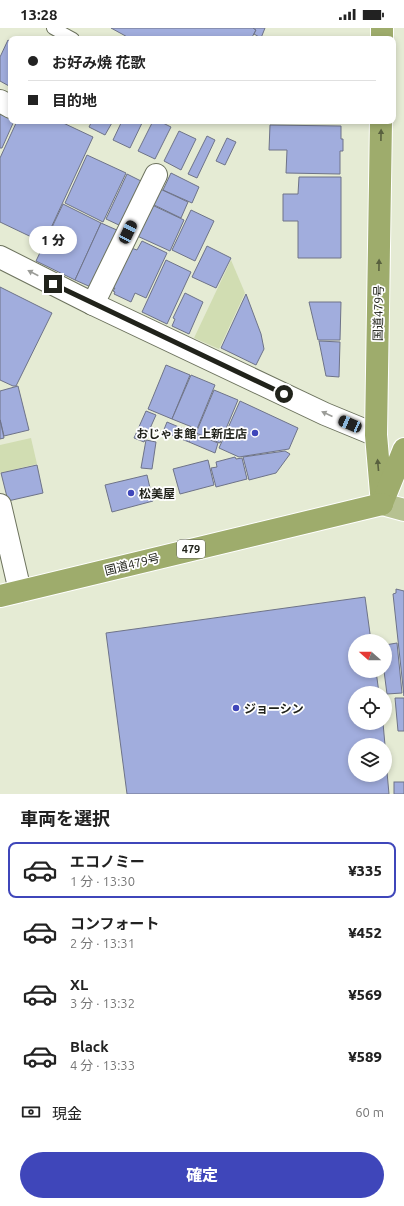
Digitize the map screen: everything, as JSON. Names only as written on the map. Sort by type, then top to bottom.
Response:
[{"type":"highway","name":"国道479号","points":[[10,593],[382,504],[376,435],[382,124]]},
{"type":"highway","points":[[382,504],[404,449]]},
{"type":"main road","points":[[382,504],[404,510]]},
{"type":"street","points":[[93,304],[156,175]]},
{"type":"street","points":[[0,257],[93,304],[325,414],[376,435]]},
{"type":"street","points":[[0,505],[10,593]]},
{"type":"lane","points":[[53,28],[68,36]]},
{"type":"green space","points":[[231,260],[245,293],[219,349],[194,338]]},
{"type":"green space","points":[[31,438],[37,464],[0,473],[0,445]]},
{"type":"building","points":[[111,28],[253,28],[256,30],[253,36],[126,36]]},
{"type":"building","points":[[253,28],[265,28],[262,36],[254,34],[256,30]]},
{"type":"building","points":[[8,40],[8,85],[0,81],[0,57]]},
{"type":"building","points":[[0,110],[8,114],[8,124],[13,124],[2,148],[0,148]]},
{"type":"building","points":[[16,124],[65,124],[93,137],[44,243],[0,222],[0,158]]},
{"type":"building","points":[[90,124],[111,124],[105,135],[89,127]]},
{"type":"building","points":[[121,124],[142,124],[130,148],[113,140]]},
{"type":"building","points":[[152,124],[165,124],[171,127],[155,159],[138,151]]},
{"type":"building","points":[[270,125],[341,126],[343,151],[340,151],[340,174],[286,173],[287,150],[269,150]]},
{"type":"building","points":[[179,131],[196,139],[181,170],[164,161]]},
{"type":"building","points":[[207,136],[215,140],[197,178],[188,174]]},
{"type":"building","points":[[227,138],[236,142],[225,165],[216,161]]},
{"type":"building","points":[[87,155],[126,173],[103,222],[65,203]]},
{"type":"building","points":[[171,173],[199,187],[192,203],[163,190]]},
{"type":"building","points":[[127,174],[143,182],[121,226],[106,219]]},
{"type":"building","points":[[299,177],[341,177],[341,258],[298,258],[298,221],[283,221],[283,194],[298,194]]},
{"type":"building","points":[[158,188],[188,202],[181,218],[150,203]]},
{"type":"building","points":[[63,204],[101,223],[75,280],[36,261]]},
{"type":"building","points":[[150,204],[184,220],[170,251],[135,235]]},
{"type":"building","points":[[191,210],[214,221],[195,261],[172,250]]},
{"type":"building","points":[[101,223],[119,231],[93,288],[75,280]]},
{"type":"building","points":[[142,241],[167,253],[146,298],[135,293],[131,302],[114,294],[115,292],[113,291],[115,288],[113,288],[131,248],[137,250]]},
{"type":"building","points":[[207,246],[231,258],[216,288],[192,277]]},
{"type":"building","points":[[166,260],[191,272],[167,324],[142,312]]},
{"type":"building","points":[[0,287],[52,313],[16,386],[0,380]]},
{"type":"building","points":[[185,293],[203,302],[189,334],[172,326],[175,319],[173,318]]},
{"type":"building","points":[[246,294],[261,334],[264,349],[256,365],[221,348]]},
{"type":"building","points":[[309,302],[341,302],[340,340],[318,340]]},
{"type":"building","points":[[319,341],[340,342],[339,377],[326,376]]},
{"type":"building","points":[[166,365],[190,375],[172,419],[148,409]]},
{"type":"building","points":[[191,375],[215,385],[197,429],[172,419]]},
{"type":"building","points":[[18,386],[29,430],[4,436],[0,419],[0,391]]},
{"type":"building","points":[[214,390],[238,400],[220,443],[196,433]]},
{"type":"building","points":[[240,401],[298,428],[289,449],[239,457],[219,448]]},
{"type":"building","points":[[146,411],[156,415],[144,442],[134,438]]},
{"type":"building","points":[[0,420],[4,438],[0,439]]},
{"type":"building","points":[[167,422],[193,433],[189,442],[163,432]]},
{"type":"building","points":[[193,433],[218,443],[215,453],[189,442]]},
{"type":"building","points":[[146,440],[156,442],[152,469],[141,468]]},
{"type":"building","points":[[285,451],[290,454],[276,473],[249,480],[243,457]]},
{"type":"building","points":[[235,457],[236,459],[242,458],[247,479],[216,487],[211,468],[217,467],[216,462]]},
{"type":"building","points":[[208,460],[214,485],[180,494],[173,469]]},
{"type":"building","points":[[37,465],[43,493],[8,501],[1,473]]},
{"type":"building","points":[[147,475],[153,501],[112,512],[105,485]]},
{"type":"building","points":[[396,589],[404,591],[404,696],[393,594],[396,593]]},
{"type":"building","name":"ジョーシン","points":[[365,597],[370,634],[348,634],[348,678],[377,678],[378,686],[348,686],[348,730],[384,730],[384,738],[348,738],[348,782],[388,782],[389,794],[127,794],[106,633]]},
{"type":"building","points":[[397,643],[402,693],[392,694],[392,686],[386,686],[385,678],[392,678],[392,644]]},
{"type":"building","points":[[395,698],[404,698],[404,731],[398,731]]},
{"type":"building","points":[[394,782],[404,782],[404,794],[394,794]]},
{"type":"place","name":"おじゃま館 上新庄店","points":[[255,433]]},
{"type":"place","name":"松美屋","points":[[131,493]]},
{"type":"place","name":"ジョーシン","points":[[236,708]]},
{"type":"route","points":[[53,284],[284,394]]}]
